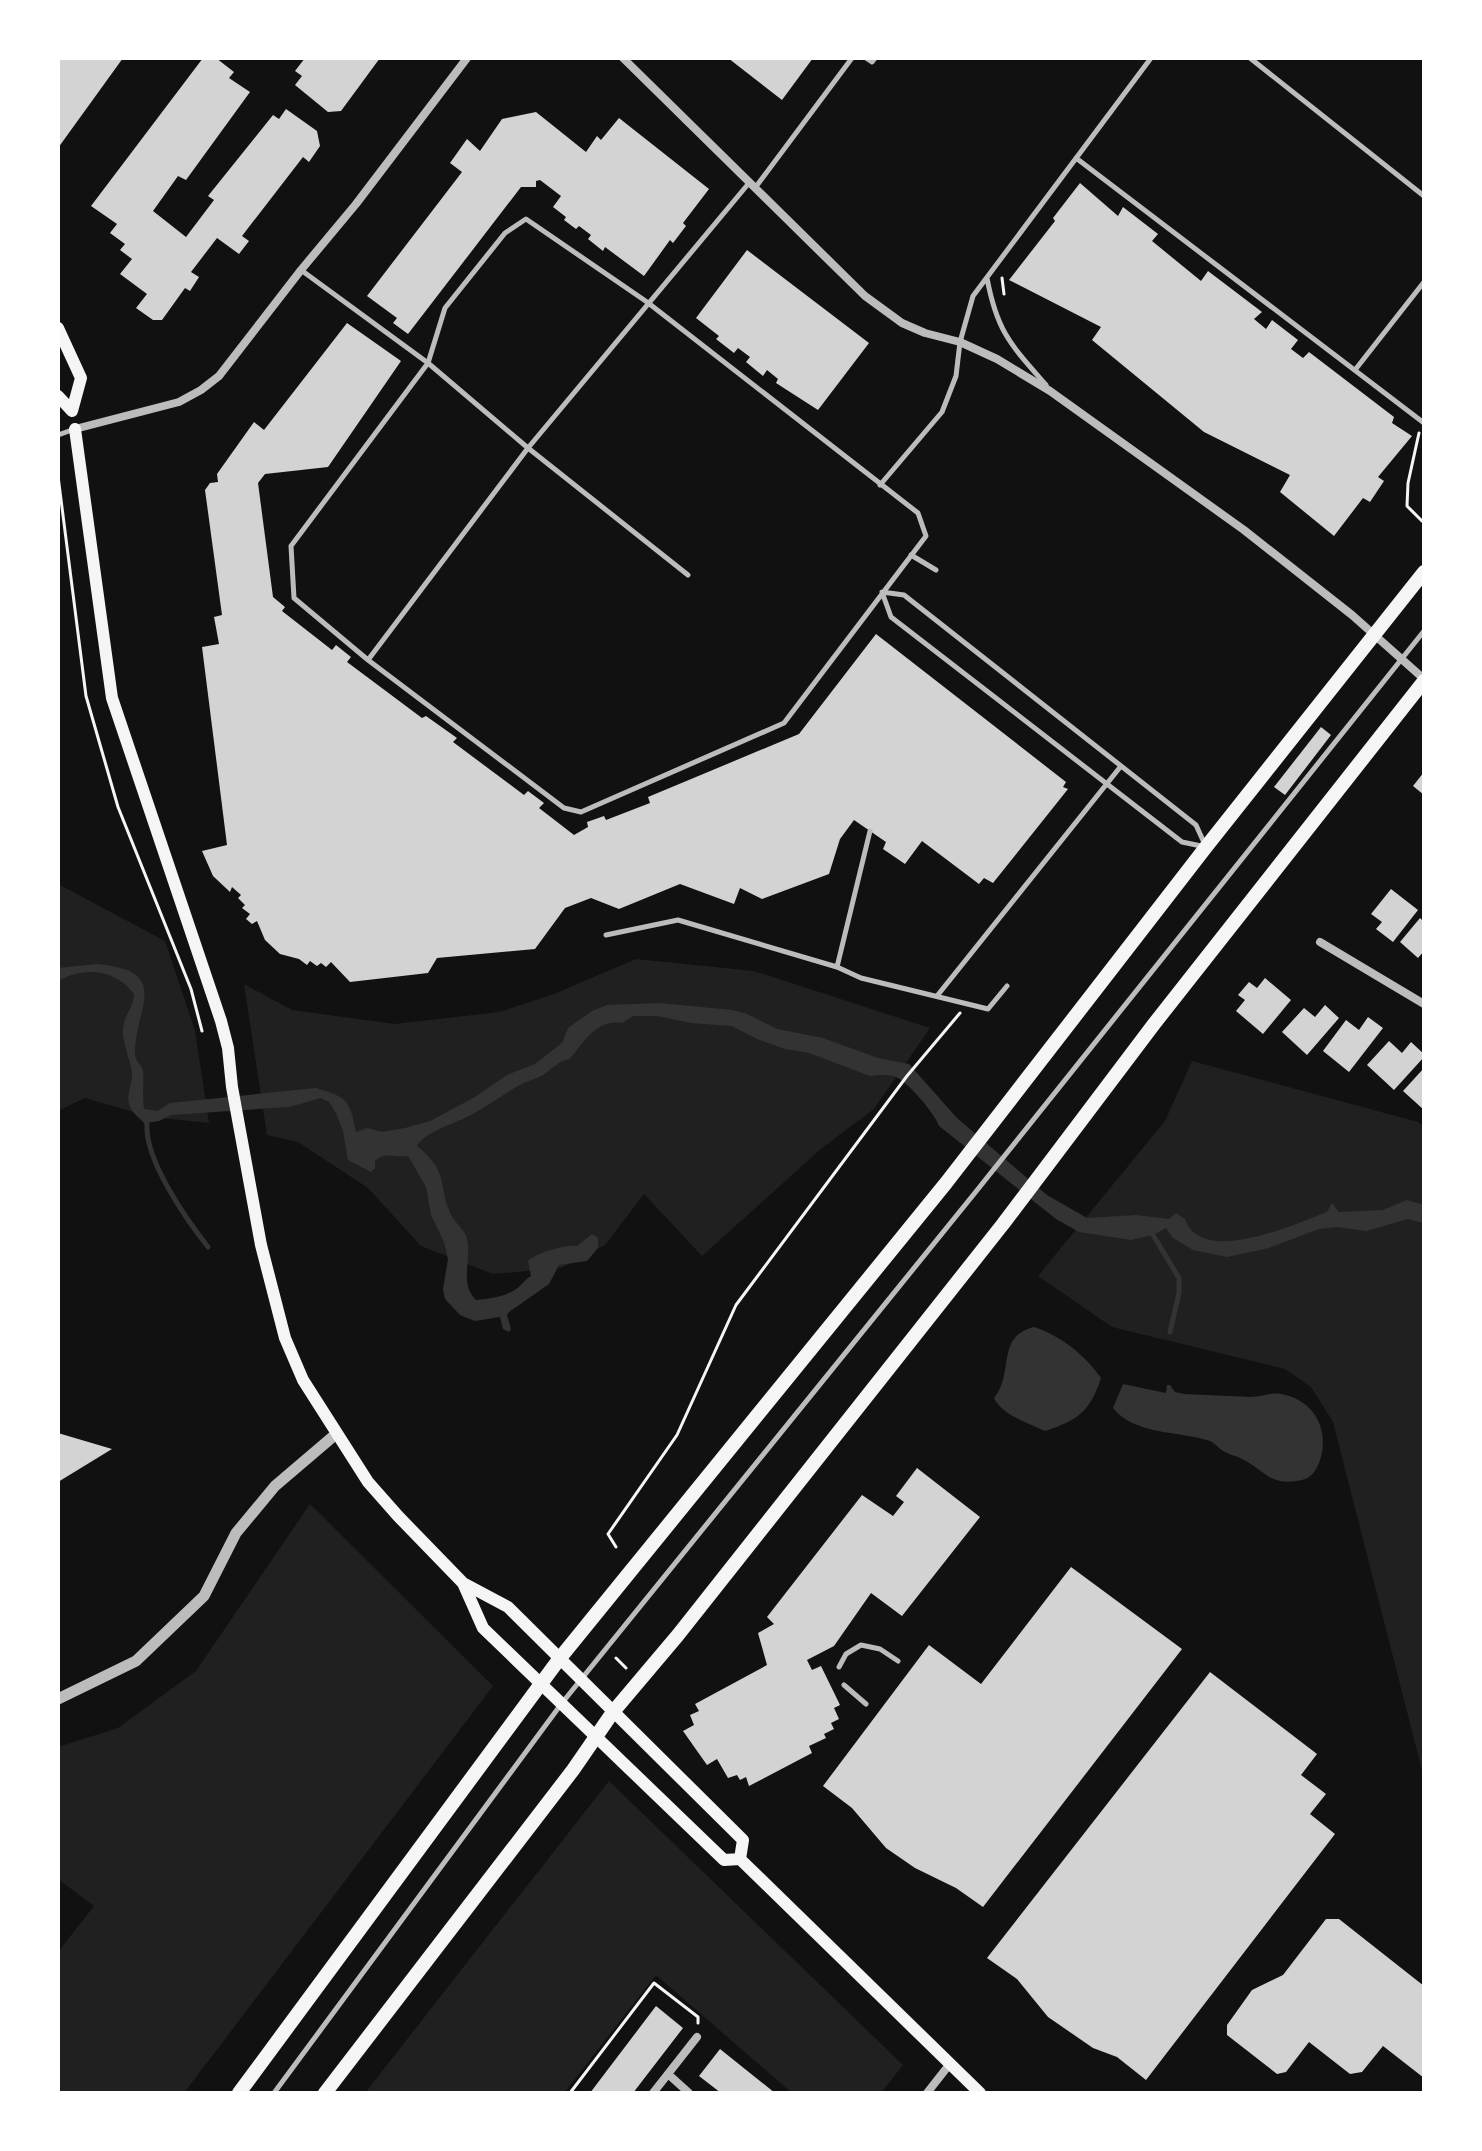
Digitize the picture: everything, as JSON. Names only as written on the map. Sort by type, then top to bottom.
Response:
[{"type":"main road","points":[[58,328],[81,378],[72,411]]},
{"type":"main road","points":[[58,396],[72,411]]},
{"type":"main road","points":[[75,429],[112,698],[228,1048],[257,1225],[285,1338],[303,1380],[368,1482],[388,1505],[463,1583],[508,1607],[743,1840],[740,1859]]},
{"type":"main road","points":[[239,2093],[560,1658],[946,1183],[1424,572]]},
{"type":"main road","points":[[325,2093],[613,1712],[697,1611],[1055,1158],[1173,1000],[1424,680]]},
{"type":"main road","points":[[463,1583],[483,1628],[724,1860],[740,1859],[980,2093]]},
{"type":"street","points":[[72,411],[75,429],[179,402],[219,376],[467,58]]},
{"type":"street","points":[[623,58],[865,296],[902,323],[960,342],[997,359],[1050,391],[1244,530],[1352,615],[1424,680]]},
{"type":"street","points":[[1320,942],[1424,1004]]},
{"type":"street","points":[[58,1699],[136,1661],[204,1596],[236,1533],[275,1486],[336,1434]]},
{"type":"street","points":[[653,2093],[697,2037]]},
{"type":"street","points":[[927,2093],[949,2065]]},
{"type":"street","points":[[668,2074],[689,2093]]},
{"type":"lane","points":[[368,660],[528,448],[647,302],[752,185],[852,58]]},
{"type":"lane","points":[[866,58],[872,62],[875,58]]},
{"type":"lane","points":[[880,485],[942,412],[956,376],[960,342],[973,296],[1151,58]]},
{"type":"lane","points":[[1250,58],[1424,196]]},
{"type":"lane","points":[[1076,158],[1424,423]]},
{"type":"lane","points":[[526,219],[647,302],[918,513],[926,536],[784,723],[581,812],[564,808],[368,660],[294,598],[291,546],[428,363],[445,308],[505,233],[526,219]]},
{"type":"lane","points":[[301,270],[428,363],[528,448],[688,575]]},
{"type":"lane","points":[[986,277],[1000,330],[1050,391]]},
{"type":"lane","points":[[1355,370],[1424,282]]},
{"type":"lane","points":[[58,435],[75,429]]},
{"type":"lane","points":[[911,555],[936,570]]},
{"type":"lane","points":[[882,592],[904,595],[1196,825],[1206,847]]},
{"type":"lane","points":[[882,592],[891,617],[1182,842],[1206,847]]},
{"type":"lane","points":[[274,2093],[581,1678],[974,1194],[1424,631]]},
{"type":"lane","points":[[937,996],[1121,766]]},
{"type":"lane","points":[[837,967],[870,831]]},
{"type":"lane","points":[[606,935],[678,920],[837,967],[861,978],[988,1009],[1007,986]]},
{"type":"lane","points":[[839,1667],[846,1654],[861,1645],[880,1649],[898,1661]]},
{"type":"lane","points":[[844,1685],[866,1704]]},
{"type":"path","points":[[1004,294],[1002,280],[1009,269]]},
{"type":"path","points":[[1420,430],[1408,483],[1407,506],[1422,521]]},
{"type":"path","points":[[616,1547],[608,1534],[677,1435],[736,1305],[860,1139],[967,1004]]},
{"type":"path","points":[[616,1658],[626,1668]]},
{"type":"path","points":[[570,2093],[654,1983],[698,2017],[697,2037]]},
{"type":"shaded area","points":[[58,884],[165,941],[195,1031],[209,1123],[151,1117],[85,1098],[58,1111]]},
{"type":"shaded area","points":[[636,959],[754,971],[930,1028],[874,1109],[822,1148],[702,1256],[644,1194],[605,1245],[561,1268],[493,1274],[421,1246],[368,1188],[298,1142],[267,1135],[244,984],[292,1010],[395,1024],[499,1012],[554,994]]},
{"type":"shaded area","points":[[97,964],[121,968],[143,983],[143,1007],[135,1055],[143,1071],[144,1109],[158,1111],[170,1103],[316,1088],[345,1101],[352,1113],[356,1132],[367,1128],[382,1132],[405,1128],[430,1121],[475,1097],[507,1075],[535,1064],[562,1043],[568,1028],[592,1011],[607,1005],[660,1003],[732,1010],[777,1029],[823,1038],[878,1058],[909,1064],[957,1118],[1047,1195],[1087,1218],[1136,1215],[1169,1219],[1176,1213],[1195,1233],[1210,1240],[1229,1241],[1294,1225],[1327,1212],[1332,1203],[1339,1212],[1383,1210],[1407,1200],[1424,1205],[1424,1223],[1408,1219],[1366,1231],[1337,1227],[1319,1229],[1269,1248],[1227,1257],[1193,1250],[1173,1238],[1166,1228],[1153,1235],[1131,1240],[1079,1232],[1056,1219],[939,1126],[921,1099],[896,1077],[870,1076],[809,1053],[757,1039],[732,1026],[691,1023],[657,1016],[633,1016],[622,1023],[605,1024],[598,1028],[570,1059],[471,1115],[433,1132],[417,1146],[435,1165],[448,1207],[466,1236],[468,1286],[476,1300],[517,1289],[531,1276],[528,1261],[537,1255],[577,1246],[592,1234],[598,1238],[598,1248],[587,1261],[559,1265],[549,1284],[509,1312],[509,1332],[503,1329],[500,1317],[475,1321],[460,1315],[445,1299],[443,1289],[448,1259],[444,1242],[431,1215],[426,1187],[408,1156],[383,1156],[375,1161],[371,1172],[348,1160],[343,1131],[329,1102],[321,1098],[289,1107],[171,1115],[145,1123],[140,1119],[129,1104],[132,1072],[123,1034],[134,994],[118,979],[99,972],[78,973],[58,981],[58,968]]},
{"type":"shaded area","points":[[1192,1061],[1418,1122],[1424,1127],[1424,1778],[1333,1422],[1311,1387],[1285,1369],[1112,1327],[1038,1276],[1165,1121]]},
{"type":"shaded area","points":[[1034,1327],[1072,1347],[1101,1378],[1082,1413],[1067,1423],[1045,1431],[1009,1414],[994,1398],[1004,1377],[1014,1339]]},
{"type":"shaded area","points":[[1123,1384],[1166,1393],[1167,1385],[1170,1385],[1175,1392],[1184,1394],[1251,1397],[1278,1394],[1291,1397],[1308,1407],[1319,1422],[1323,1441],[1318,1465],[1314,1473],[1302,1480],[1275,1480],[1210,1441],[1145,1428],[1122,1417],[1113,1408]]},
{"type":"shaded area","points":[[310,1504],[493,1686],[184,2093],[58,2093],[58,1952],[94,1906],[58,1879],[58,1747],[118,1728],[196,1671]]},
{"type":"shaded area","points":[[609,1781],[903,2065],[881,2093],[792,2093],[656,1975],[564,2093],[365,2093]]},
{"type":"building","points":[[60,58],[123,58],[58,148],[58,61]]},
{"type":"building","points":[[203,58],[216,58],[234,72],[229,78],[250,92],[186,180],[178,176],[153,211],[186,237],[214,200],[208,196],[273,115],[279,119],[286,109],[317,131],[320,146],[309,162],[303,157],[242,236],[249,241],[239,254],[217,238],[191,272],[199,277],[190,291],[185,288],[162,320],[153,320],[136,308],[147,294],[120,274],[132,259],[120,250],[125,244],[110,233],[117,224],[91,206]]},
{"type":"building","points":[[305,58],[380,58],[341,111],[328,112],[295,85],[302,76],[295,71]]},
{"type":"building","points":[[728,58],[813,58],[782,100]]},
{"type":"building","points":[[536,112],[586,152],[597,136],[601,140],[619,118],[709,189],[683,223],[686,226],[673,243],[670,240],[644,276],[605,247],[603,251],[588,239],[591,235],[579,226],[576,229],[564,220],[566,217],[553,207],[561,196],[540,180],[536,181],[536,187],[521,187],[408,334],[393,323],[397,318],[367,296],[462,172],[450,163],[467,139],[480,151],[502,119]]},
{"type":"building","points":[[1080,183],[1118,216],[1123,207],[1158,234],[1152,241],[1201,281],[1208,271],[1262,312],[1254,319],[1266,329],[1272,320],[1298,340],[1291,349],[1303,358],[1309,352],[1394,417],[1392,423],[1412,436],[1378,477],[1384,481],[1370,502],[1363,498],[1334,536],[1280,492],[1290,475],[1204,432],[1092,340],[1101,327],[1009,280]]},
{"type":"building","points":[[747,250],[869,343],[818,410],[776,383],[778,379],[767,370],[763,376],[746,362],[750,357],[738,348],[734,353],[696,318]]},
{"type":"building","points":[[347,323],[401,361],[328,467],[265,474],[258,483],[273,597],[285,607],[282,611],[332,650],[336,645],[351,657],[347,662],[422,718],[426,716],[457,738],[453,742],[524,795],[528,791],[544,803],[539,808],[574,835],[588,827],[587,822],[604,816],[606,820],[650,803],[648,797],[799,734],[876,634],[1066,782],[1063,787],[1068,789],[993,883],[984,878],[979,884],[922,841],[905,864],[883,849],[886,842],[854,820],[840,839],[829,874],[762,899],[740,888],[734,904],[680,884],[619,909],[591,898],[565,908],[535,949],[437,958],[428,973],[350,982],[331,962],[326,967],[310,961],[307,965],[299,959],[280,954],[265,940],[257,921],[252,924],[246,919],[250,914],[242,908],[245,905],[238,898],[241,895],[232,887],[230,892],[213,876],[202,851],[227,845],[202,647],[219,644],[214,617],[222,615],[205,490],[210,483],[218,482],[217,474],[254,422],[264,430]]},
{"type":"building","points":[[1321,727],[1331,735],[1285,795],[1274,787]]},
{"type":"building","points":[[1424,772],[1424,795],[1413,786]]},
{"type":"building","points":[[1391,889],[1418,910],[1393,942],[1376,929],[1382,922],[1371,914]]},
{"type":"building","points":[[1420,918],[1424,922],[1424,951],[1418,958],[1400,942]]},
{"type":"building","points":[[1265,978],[1291,1000],[1263,1034],[1236,1011],[1245,1000],[1238,995],[1249,982],[1257,988]]},
{"type":"building","points":[[1325,1005],[1339,1018],[1307,1055],[1282,1032],[1304,1008],[1315,1017]]},
{"type":"building","points":[[1368,1017],[1383,1028],[1349,1072],[1323,1051],[1346,1020],[1359,1030]]},
{"type":"building","points":[[1389,1041],[1402,1053],[1411,1042],[1424,1054],[1394,1090],[1367,1065]]},
{"type":"building","points":[[1424,1068],[1424,1110],[1403,1091]]},
{"type":"building","points":[[58,1433],[112,1449],[58,1482]]},
{"type":"building","points":[[917,1468],[980,1517],[902,1616],[871,1593],[834,1646],[807,1660],[812,1670],[821,1666],[840,1705],[834,1708],[839,1719],[831,1723],[834,1729],[824,1734],[826,1738],[809,1746],[812,1753],[749,1786],[746,1777],[740,1780],[737,1775],[728,1778],[717,1759],[707,1765],[683,1731],[694,1725],[690,1715],[699,1711],[695,1704],[767,1665],[758,1633],[774,1624],[767,1617],[862,1495],[893,1516],[904,1502],[896,1496]]},
{"type":"building","points":[[1071,1567],[1182,1649],[983,1907],[886,1848],[852,1808],[823,1786],[929,1645],[981,1684]]},
{"type":"building","points":[[1210,1672],[1317,1754],[1301,1775],[1326,1794],[1310,1814],[1335,1834],[1146,2080],[1117,2057],[1093,2048],[1048,2017],[1017,1979],[987,1958]]},
{"type":"building","points":[[1326,1919],[1339,1919],[1424,1986],[1424,2078],[1383,2046],[1362,2072],[1350,2074],[1309,2042],[1286,2072],[1277,2074],[1227,2035],[1227,2025],[1252,1990],[1283,1975]]},
{"type":"building","points":[[656,2006],[683,2028],[633,2093],[590,2093]]},
{"type":"building","points":[[720,2049],[775,2093],[721,2093],[699,2076]]},
{"type":"waterway","points":[[144,1119],[159,1171],[178,1205],[208,1247]]},
{"type":"waterway","points":[[1153,1235],[1179,1278],[1179,1293],[1170,1332]]}]
